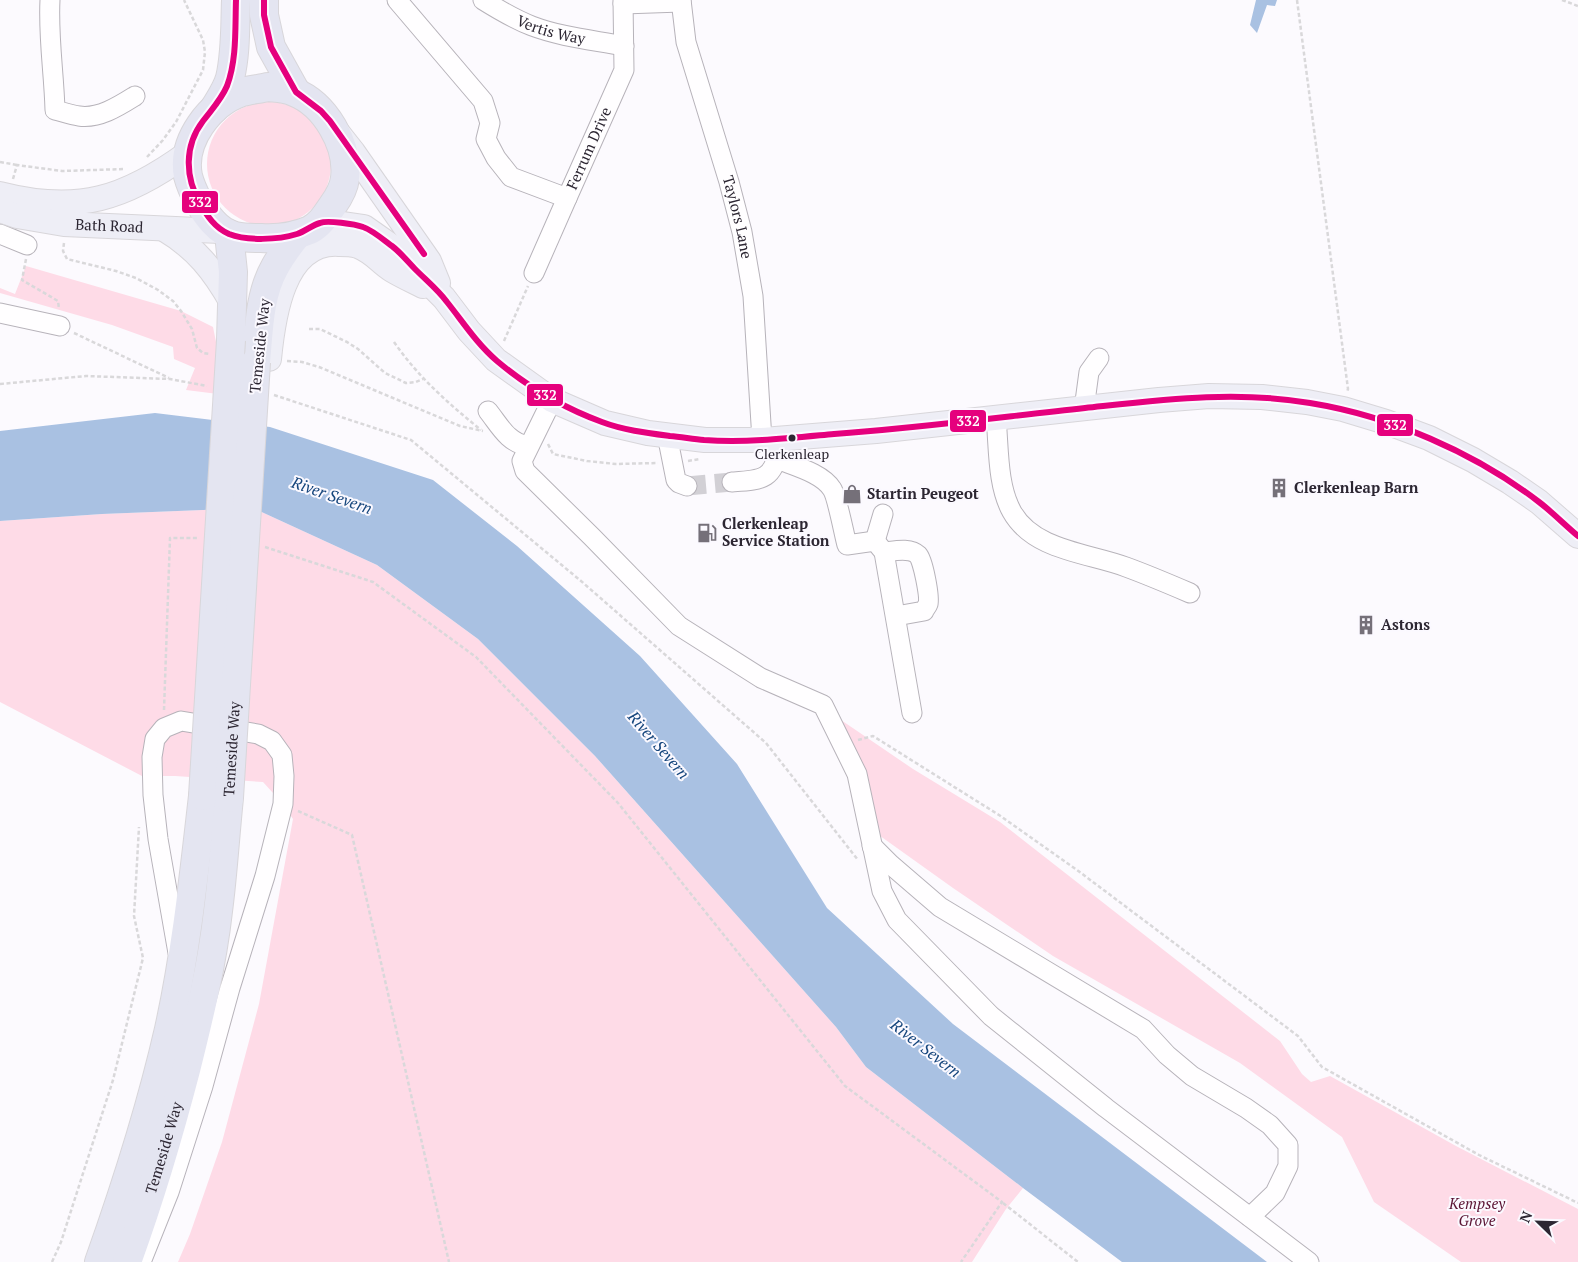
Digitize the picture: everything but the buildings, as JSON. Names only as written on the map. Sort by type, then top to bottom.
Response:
[{"type":"highway","points":[[213,111],[241,93],[268,87],[296,92],[321,111],[334,127],[344,159],[345,179],[338,196],[323,221],[297,235],[278,239],[243,238],[225,232],[209,218],[197,198],[188,175],[188,153],[201,124],[213,111],[229,79],[234,48],[236,0]]},
{"type":"highway","points":[[264,0],[264,15],[272,47],[296,92]]},
{"type":"highway","name":"Temeside Way","points":[[127,1262],[148,1204],[174,1117],[195,1036],[208,977],[218,911],[216,797],[221,347],[232,303],[233,272],[225,232]]},
{"type":"highway","name":"Temeside Way","points":[[99,1262],[122,1196],[148,1110],[169,1028],[191,903],[216,797],[262,363],[259,328],[266,291],[274,268],[297,235]]},
{"type":"main road","points":[[334,127],[429,261],[444,298]]},
{"type":"main road","name":"Bath Road","points":[[3,200],[54,203],[93,200],[122,192],[163,171],[188,153]]},
{"type":"main road","name":"Bath Road","points":[[3,200],[17,216],[64,224],[225,232]]},
{"type":"main road","points":[[323,221],[364,227],[394,248],[444,298],[469,331],[496,360],[552,400],[605,423],[648,433],[773,446],[876,431],[1209,396],[1262,397],[1307,402],[1343,409],[1386,422],[1428,438],[1473,460],[1539,502],[1578,536]]},
{"type":"main road","points":[[164,229],[195,252],[209,266],[232,303]]},
{"type":"main road","points":[[262,363],[286,281],[303,255],[318,247],[332,243],[356,245],[373,253],[390,270],[444,298]]},
{"type":"street","points":[[50,0],[51,57],[55,80],[55,110],[79,116],[89,116],[114,109],[135,96]]},
{"type":"street","name":"Ferrum Drive","points":[[398,0],[483,101],[490,123],[486,139],[496,158],[511,177],[567,198],[624,70],[623,2],[681,1]]},
{"type":"street","name":"Vertis Way","points":[[483,0],[506,14],[532,26],[552,32],[624,46]]},
{"type":"street","name":"Taylors Lane","points":[[681,1],[686,42],[729,182],[742,232],[753,296],[773,446]]},
{"type":"street","points":[[534,273],[567,198]]},
{"type":"street","points":[[0,234],[27,245]]},
{"type":"street","points":[[0,313],[60,326]]},
{"type":"street","points":[[1084,409],[1089,372],[1099,358]]},
{"type":"street","points":[[552,400],[522,461],[525,471],[679,626],[761,678],[822,705],[857,774],[882,891],[898,920],[991,1016],[1106,1108],[1309,1262]]},
{"type":"street","points":[[488,411],[507,436],[518,444],[528,446]]},
{"type":"street","points":[[996,418],[1002,478],[1008,501],[1013,513],[1032,533],[1043,540],[1059,546],[1125,566],[1190,592]]},
{"type":"street","points":[[667,435],[676,480],[678,484],[687,486]]},
{"type":"street","points":[[732,482],[757,480],[766,476],[774,468],[773,446]]},
{"type":"street","points":[[773,446],[807,471],[824,480],[833,489],[847,545],[880,546],[918,554],[923,563],[928,604],[924,611],[896,616]]},
{"type":"street","points":[[883,514],[880,546],[896,616],[912,713]]},
{"type":"street","points":[[141,1262],[169,1192],[203,1086],[283,804],[284,776],[282,755],[272,740],[258,734],[181,721],[164,728],[155,739],[152,757],[153,795],[158,839],[180,969]]},
{"type":"street","points":[[872,846],[940,907],[1143,1029],[1167,1055],[1192,1076],[1246,1108],[1270,1125],[1288,1145],[1288,1166],[1275,1193],[1250,1218]]},
{"type":"path","points":[[144,160],[164,140],[176,122],[203,70],[205,52],[203,40],[184,0]]},
{"type":"path","points":[[1297,0],[1348,389],[1343,409]]},
{"type":"path","points":[[1562,0],[1578,6]]},
{"type":"path","points":[[0,162],[17,166],[62,170],[125,169],[131,166]]},
{"type":"path","points":[[3,200],[17,166]]},
{"type":"path","points":[[65,236],[63,251],[67,258],[116,271],[158,290],[173,301],[181,311],[192,329],[197,348],[204,352],[221,347]]},
{"type":"path","points":[[27,245],[26,266],[22,280],[58,301],[60,326],[170,379]]},
{"type":"path","points":[[496,360],[534,273]]},
{"type":"path","points":[[309,329],[320,329],[347,342],[385,373],[406,383],[423,379]]},
{"type":"path","points":[[394,342],[423,379],[449,404],[482,431]]},
{"type":"path","points":[[0,384],[86,376],[170,379],[211,387]]},
{"type":"path","points":[[291,401],[411,440],[581,581],[766,743],[858,860]]},
{"type":"path","points":[[170,538],[204,538]]},
{"type":"path","points":[[257,544],[373,582],[476,658],[618,803],[845,1086],[1002,1202],[1078,1262]]},
{"type":"path","points":[[842,744],[873,736],[999,815],[1077,870],[1298,1036],[1322,1067],[1479,1155],[1578,1203]]},
{"type":"path","points":[[283,804],[352,835],[449,1262]]},
{"type":"path","points":[[52,1262],[61,1242],[113,1080],[143,958],[134,916]]},
{"type":"path","points":[[961,1262],[1002,1202]]},
{"type":"green space","points":[[269,102],[293,107],[304,112],[313,120],[321,129],[326,140],[331,164],[326,188],[321,199],[313,208],[304,216],[293,221],[269,226],[245,221],[234,216],[225,208],[217,199],[212,188],[207,164],[212,140],[217,129],[225,120],[234,112],[245,107]]},
{"type":"green space","points":[[26,266],[181,311],[213,327],[217,347],[218,394],[186,390],[195,368],[174,359],[173,347],[112,325],[0,293],[0,288],[15,294]]},
{"type":"green space","points":[[253,508],[377,565],[478,639],[595,756],[836,1027],[866,1067],[1023,1188],[1006,1209],[972,1262],[178,1262],[190,1234],[222,1142],[259,1004],[293,819],[283,804],[263,782],[175,776],[142,776],[0,702],[0,521],[102,514]]},
{"type":"green space","name":"Kempsey Grove","points":[[841,720],[913,769],[1000,822],[1280,1041],[1302,1074],[1311,1082],[1330,1076],[1456,1146],[1578,1209],[1578,1262],[1461,1262],[1374,1202],[1342,1137],[1240,1063],[1053,956],[876,833],[866,774]]},
{"type":"water","points":[[1256,0],[1277,0],[1275,6],[1267,5],[1257,33],[1250,25]]},
{"type":"water","name":"River Severn","points":[[155,413],[270,427],[433,480],[517,546],[640,656],[737,764],[827,908],[953,1024],[1267,1262],[1122,1262],[866,1067],[836,1027],[595,756],[478,639],[377,565],[253,508],[102,514],[0,521],[0,431]]},
{"type":"tunnel","points":[[687,486],[732,482]]},
{"type":"transit line","name":"332","points":[[236,0],[235,44],[227,86],[197,131],[190,151],[189,172],[191,183],[200,203],[212,221],[229,234],[253,239],[289,236],[324,222],[335,222],[367,228],[395,249],[444,298],[477,340],[497,361],[521,380],[547,396],[602,422],[644,432],[704,440],[737,441],[897,429],[1169,399],[1226,397],[1282,399],[1340,409],[1370,417],[1400,427],[1459,452],[1514,484],[1544,506],[1578,536]]},
{"type":"transit line","name":"332","points":[[264,0],[264,15],[271,47],[296,92],[321,111],[330,121],[424,254]]},
{"type":"place","name":"Clerkenleap","points":[[792,438]]},
{"type":"place","name":"Clerkenleap Barn","points":[[1279,488]]},
{"type":"place","name":"Startin Peugeot","points":[[852,494]]},
{"type":"place","name":"Clerkenleap Service Station","points":[[707,533]]},
{"type":"place","name":"Astons","points":[[1366,625]]}]
